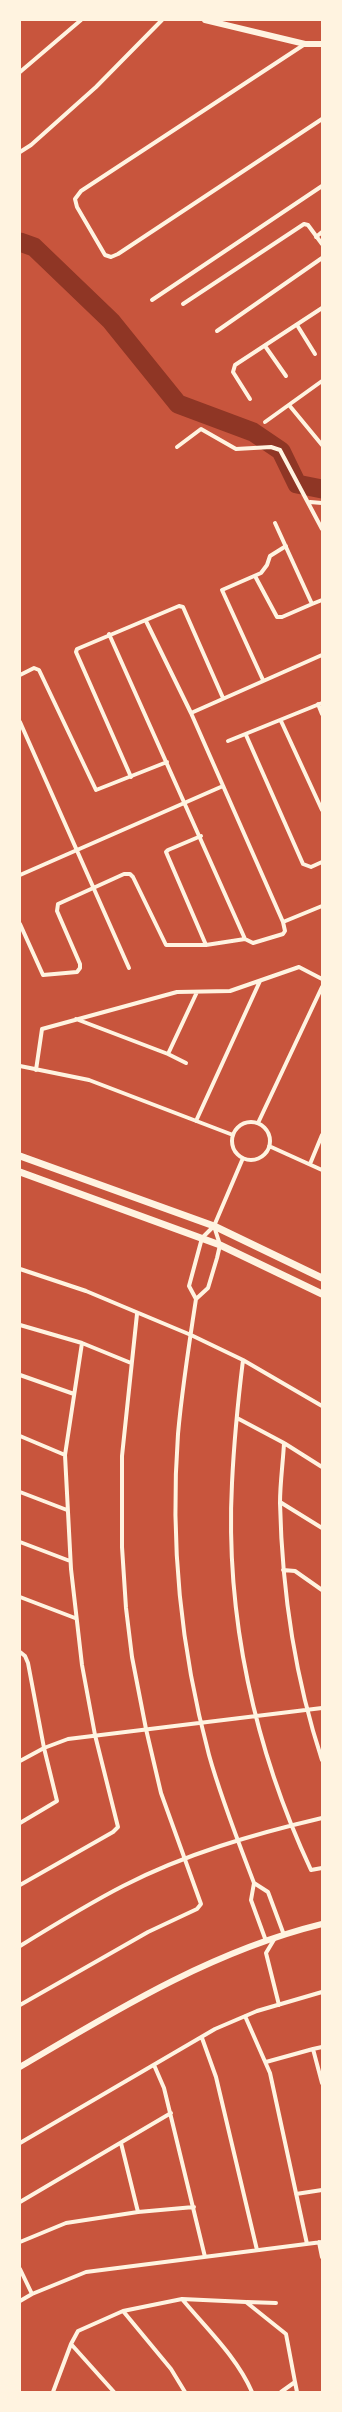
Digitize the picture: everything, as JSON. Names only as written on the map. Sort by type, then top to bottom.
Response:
[{"type":"main road","points":[[20,1156],[214,1226],[322,1278]]},
{"type":"main road","points":[[20,1172],[220,1245],[322,1294]]},
{"type":"street","points":[[20,72],[81,20]]},
{"type":"street","points":[[20,152],[31,145],[96,87],[162,20]]},
{"type":"street","points":[[205,20],[304,44],[322,44]]},
{"type":"street","points":[[304,44],[82,191],[75,199],[77,207],[105,255],[111,257],[118,254],[322,119]]},
{"type":"street","points":[[152,300],[322,186]]},
{"type":"street","points":[[183,304],[304,224],[308,225],[322,244]]},
{"type":"street","points":[[316,237],[322,232]]},
{"type":"street","points":[[217,332],[322,258]]},
{"type":"street","points":[[250,399],[233,369],[322,308]]},
{"type":"street","points":[[297,325],[315,354]]},
{"type":"street","points":[[265,346],[286,376]]},
{"type":"street","points":[[265,422],[322,381]]},
{"type":"street","points":[[289,405],[322,445]]},
{"type":"street","points":[[177,447],[201,429],[236,449],[277,448],[280,450],[310,502],[322,529]]},
{"type":"street","points":[[310,502],[322,503]]},
{"type":"street","points":[[275,523],[312,604]]},
{"type":"street","points":[[264,680],[222,590],[255,576],[264,570],[270,556],[286,546]]},
{"type":"street","points":[[255,576],[277,617],[282,617],[322,600]]},
{"type":"street","points":[[131,777],[76,650],[109,634],[179,606],[183,607],[223,698]]},
{"type":"street","points":[[20,924],[43,975],[77,972],[80,968],[80,964],[57,907],[58,904],[124,874],[130,874],[133,877],[166,945],[206,945],[245,939],[253,943],[283,934],[285,931],[283,922],[191,713],[146,620]]},
{"type":"street","points":[[109,634],[201,836],[245,939]]},
{"type":"street","points":[[191,713],[322,655]]},
{"type":"street","points":[[20,675],[34,668],[39,670],[96,790],[168,762]]},
{"type":"street","points":[[228,741],[281,721],[320,704],[322,714]]},
{"type":"street","points":[[281,721],[322,810]]},
{"type":"street","points":[[20,722],[129,968]]},
{"type":"street","points":[[246,735],[303,864],[311,867],[322,862]]},
{"type":"street","points":[[20,875],[223,786]]},
{"type":"street","points":[[201,836],[166,852],[206,945]]},
{"type":"street","points":[[283,922],[322,906]]},
{"type":"street","points":[[36,1070],[42,1029],[177,992],[230,991],[300,966],[322,979]]},
{"type":"street","points":[[196,1121],[260,981]]},
{"type":"street","points":[[258,1124],[322,987]]},
{"type":"street","points":[[168,1054],[197,992]]},
{"type":"street","points":[[76,1019],[168,1054],[186,1063]]},
{"type":"street","points":[[20,1066],[89,1080],[233,1135]]},
{"type":"street","points":[[246,1123],[258,1124],[267,1130],[269,1146],[259,1158],[243,1158],[233,1146],[233,1135],[240,1126],[246,1123]]},
{"type":"street","points":[[310,1164],[322,1135]]},
{"type":"street","points":[[269,1146],[322,1170]]},
{"type":"street","points":[[243,1158],[214,1226],[202,1238],[189,1286],[196,1299],[178,1434],[176,1530],[184,1634],[202,1723],[220,1789],[254,1883],[251,1900],[266,1941]]},
{"type":"street","points":[[196,1299],[208,1288],[220,1245],[214,1226]]},
{"type":"street","points":[[20,1269],[86,1291],[137,1314],[191,1335],[242,1360],[322,1406]]},
{"type":"street","points":[[20,2005],[148,1932],[198,1909],[200,1904],[186,1858],[161,1793],[146,1729],[132,1657],[122,1547],[122,1456],[137,1314]]},
{"type":"street","points":[[20,1325],[82,1343],[131,1363]]},
{"type":"street","points":[[20,1885],[113,1832],[118,1827],[95,1736],[75,1618],[70,1561],[66,1455],[82,1343]]},
{"type":"street","points":[[242,1360],[232,1484],[232,1549],[241,1646],[255,1716],[276,1787],[290,1826],[311,1870],[322,1868]]},
{"type":"street","points":[[20,1375],[74,1394]]},
{"type":"street","points":[[237,1418],[284,1443],[322,1467]]},
{"type":"street","points":[[20,1436],[66,1455]]},
{"type":"street","points":[[284,1443],[280,1502],[283,1570],[299,1678],[322,1760]]},
{"type":"street","points":[[20,1492],[67,1510]]},
{"type":"street","points":[[280,1502],[322,1528]]},
{"type":"street","points":[[20,1542],[70,1561]]},
{"type":"street","points":[[283,1570],[294,1571],[322,1590]]},
{"type":"street","points":[[20,1597],[75,1618]]},
{"type":"street","points":[[20,1652],[25,1656],[28,1663],[44,1748],[57,1801],[20,1823]]},
{"type":"street","points":[[20,1761],[44,1748],[68,1740],[322,1708]]},
{"type":"street","points":[[20,1946],[123,1886],[186,1858],[238,1840],[322,1818]]},
{"type":"street","points":[[254,1883],[268,1892],[284,1935]]},
{"type":"street","points":[[20,2067],[150,1991],[207,1964],[266,1941],[322,1924]]},
{"type":"street","points":[[275,1938],[266,1953],[279,2005]]},
{"type":"street","points":[[20,2143],[202,2038],[215,2029],[246,2016],[322,1992]]},
{"type":"street","points":[[246,2016],[266,2062],[307,2244]]},
{"type":"street","points":[[202,2038],[216,2077],[257,2250]]},
{"type":"street","points":[[266,2062],[322,2047]]},
{"type":"street","points":[[313,2049],[322,2083]]},
{"type":"street","points":[[154,2065],[164,2088],[171,2113],[205,2257]]},
{"type":"street","points":[[20,2202],[121,2144],[171,2113]]},
{"type":"street","points":[[121,2144],[138,2212]]},
{"type":"street","points":[[296,2194],[322,2190]]},
{"type":"street","points":[[20,2242],[66,2223],[138,2212],[194,2207]]},
{"type":"street","points":[[20,2301],[32,2294],[86,2272],[321,2242],[322,2257]]},
{"type":"street","points":[[20,2270],[32,2294]]},
{"type":"street","points":[[182,2299],[223,2347],[247,2380],[252,2392]]},
{"type":"street","points":[[53,2392],[71,2344],[78,2331],[123,2311],[182,2299],[276,2303]]},
{"type":"street","points":[[246,2302],[286,2334],[297,2392]]},
{"type":"street","points":[[123,2311],[171,2369],[185,2392]]},
{"type":"street","points":[[71,2344],[114,2392]]},
{"type":"street","points":[[281,2392],[295,2382]]},
{"type":"waterway","points":[[20,242],[34,247],[111,321],[178,404],[253,432],[281,451],[297,484],[322,489]]}]
